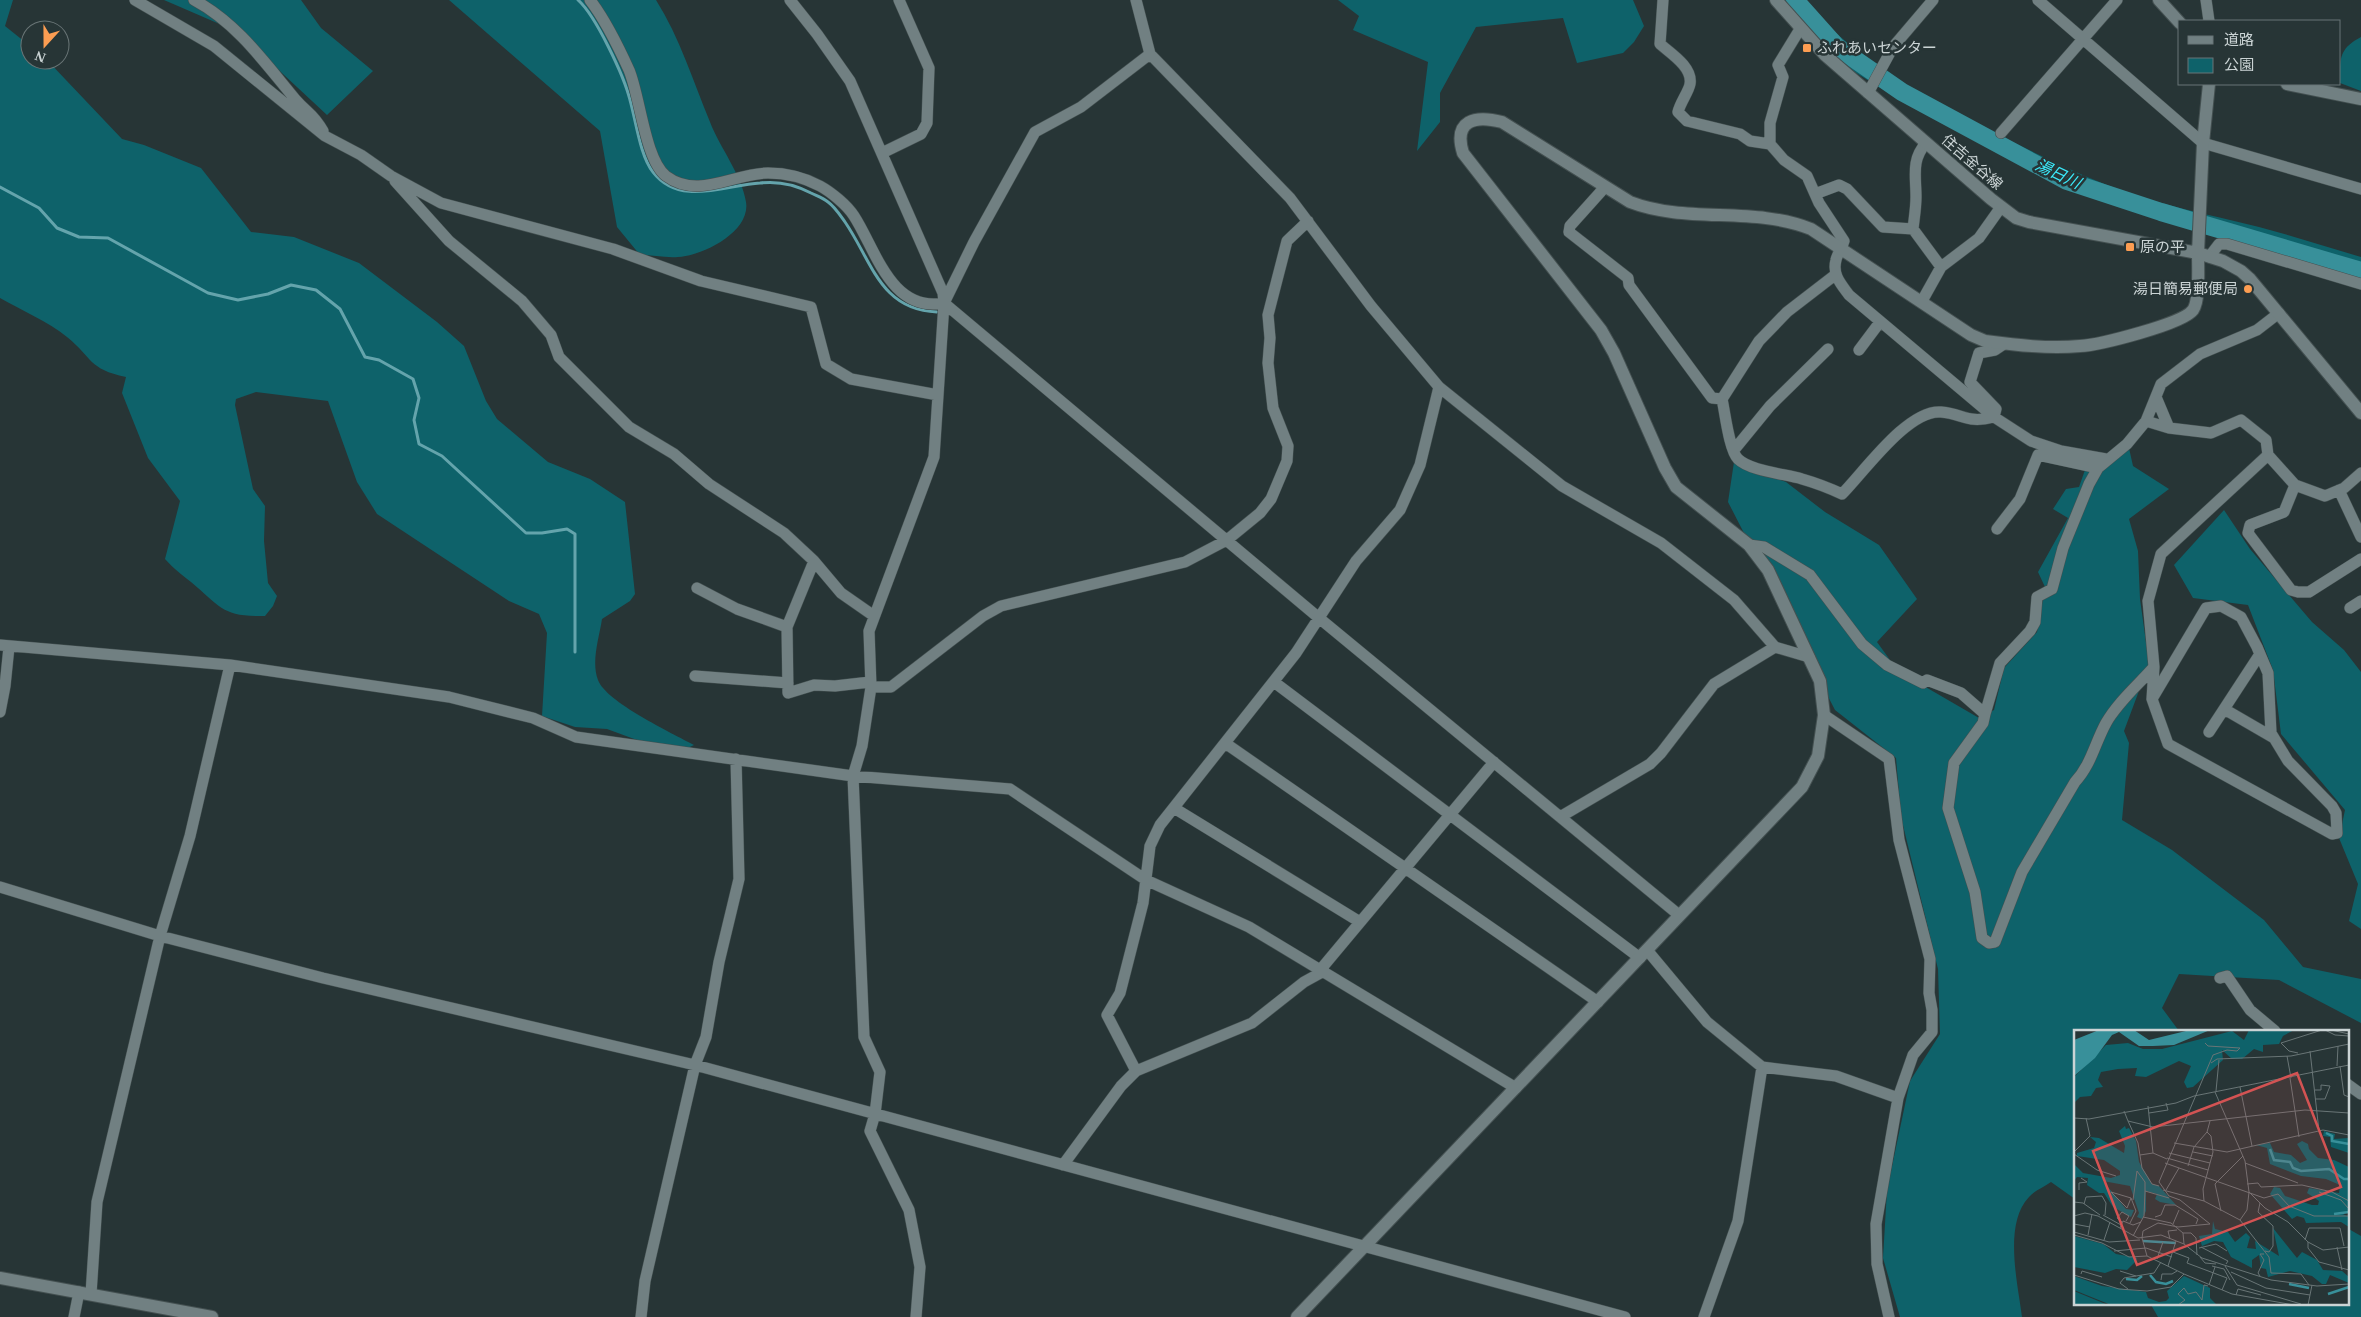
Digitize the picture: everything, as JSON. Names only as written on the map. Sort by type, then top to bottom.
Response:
[{"type":"street","points":[[135,0],[214,46],[325,136],[361,156],[391,176],[441,202],[613,249],[701,281],[811,307],[826,364],[851,379],[938,395]]},
{"type":"street","points":[[194,0],[234,29],[257,52],[297,102],[315,116],[325,136]]},
{"type":"street","points":[[590,0],[628,70],[654,161],[665,176],[687,186],[697,186],[768,173],[798,177],[820,186],[853,215],[878,263],[891,281],[913,301],[932,305],[944,303],[1319,618],[1679,915]]},
{"type":"street","points":[[790,0],[850,81],[943,293],[944,303],[934,457],[869,631],[871,685],[862,746],[853,776],[864,1037],[880,1072],[875,1114],[870,1131],[908,1210],[920,1267],[916,1317]]},
{"type":"street","points":[[882,153],[921,134],[928,123],[929,68],[899,0]]},
{"type":"street","points":[[1136,0],[1150,54],[1290,198],[1372,306],[1439,387],[1562,486],[1661,543],[1734,600],[1776,647],[1809,656]]},
{"type":"street","points":[[1663,0],[1660,44],[1683,64],[1689,75],[1690,84],[1681,101],[1678,112],[1687,121],[1740,134],[1750,142],[1770,144]]},
{"type":"street","name":"住吉金谷線","points":[[1776,0],[1825,56],[1870,88],[1926,143],[2001,208],[2016,218],[2052,228],[2204,255],[2241,270],[2279,312],[2361,413]]},
{"type":"street","points":[[1870,88],[1893,48],[1933,0]]},
{"type":"street","points":[[2038,0],[2203,143],[2361,189]]},
{"type":"street","points":[[2001,133],[2116,0]]},
{"type":"street","points":[[2159,0],[2178,21]]},
{"type":"street","points":[[2206,0],[2209,20]]},
{"type":"street","points":[[1800,29],[1778,65],[1783,77],[1770,123],[1770,144],[1784,160],[1807,176],[1815,194],[1844,241],[1836,260],[1835,275],[1849,295],[1994,417],[2031,441],[2102,464]]},
{"type":"street","points":[[944,303],[974,242],[1035,132],[1081,107],[1150,54]]},
{"type":"street","points":[[1297,1317],[1802,787],[1818,756],[1824,715],[1820,681],[1768,570],[1749,545],[1676,487],[1648,433],[1614,353],[1601,330],[1463,153],[1459,139],[1461,130],[1468,122],[1484,118],[1502,122],[1630,202],[1651,210],[1796,223],[1812,229],[1970,335],[1985,341],[2004,344],[2089,345],[2164,326],[2186,316],[2193,310],[2204,255],[2198,231],[2203,143],[2209,85]]},
{"type":"street","points":[[2292,85],[2361,99]]},
{"type":"street","points":[[1926,143],[1919,152],[1914,167],[1916,198],[1913,229],[1942,267]]},
{"type":"street","points":[[391,176],[449,241],[522,301],[551,335],[559,357],[629,428],[674,454],[709,484],[784,533],[814,561],[841,593],[874,616]]},
{"type":"street","points":[[1815,194],[1839,185],[1847,189],[1883,227],[1913,229]]},
{"type":"street","points":[[1605,187],[1570,226],[1569,232],[1628,278],[1629,285],[1712,398],[1722,399]]},
{"type":"street","points":[[1922,301],[1942,267],[1979,238],[2001,208]]},
{"type":"street","points":[[814,561],[787,627],[788,693],[814,685],[891,686],[983,616],[1002,606],[1184,562],[1226,540],[1260,513],[1272,499],[1287,461],[1288,446],[1273,408],[1268,362],[1270,338],[1268,315],[1287,240],[1308,221]]},
{"type":"street","points":[[2204,255],[2219,244],[2227,244],[2361,284]]},
{"type":"street","points":[[1835,275],[1787,312],[1759,341],[1737,372],[1722,399],[1734,450],[1738,459],[1759,469],[1800,478],[1826,486],[1842,494],[1902,428],[1923,416],[1940,412],[1979,421],[1994,417]]},
{"type":"street","points":[[2154,666],[2113,713],[2105,725],[2084,772],[2076,782],[2022,872],[1994,942],[1989,943],[1982,938],[1975,892],[1948,808],[1954,763],[1984,723],[2000,663],[2030,631],[2035,622],[2036,597],[2052,589],[2063,548],[2089,484],[2102,464],[2127,444],[2146,421],[2161,384],[2175,371],[2200,354],[2257,330],[2279,312]]},
{"type":"street","points":[[1859,350],[1880,322]]},
{"type":"street","points":[[1994,417],[1996,409],[1970,382],[1979,353],[1995,350],[2004,344]]},
{"type":"street","points":[[1734,450],[1770,406],[1828,350]]},
{"type":"street","points":[[1136,1071],[1107,1015],[1120,993],[1143,903],[1150,846],[1160,825],[1296,653],[1356,561],[1400,510],[1420,465],[1439,387]]},
{"type":"street","points":[[2156,397],[2169,428]]},
{"type":"street","points":[[2146,421],[2169,428],[2211,433],[2242,420],[2266,440],[2268,454],[2295,485],[2325,496],[2339,490],[2361,473]]},
{"type":"street","points":[[2152,699],[2206,608],[2221,606],[2240,616],[2268,674],[2271,733],[2288,761],[2332,806],[2336,813],[2337,834],[2332,834],[2168,744],[2152,699],[2154,666],[2148,602],[2161,554],[2268,454]]},
{"type":"street","points":[[1997,529],[2020,500],[2038,455],[2102,464]]},
{"type":"street","points":[[2295,485],[2284,512],[2250,525],[2248,533],[2290,590],[2309,592],[2361,560]]},
{"type":"street","points":[[2339,490],[2361,537]]},
{"type":"street","points":[[1749,545],[1764,547],[1810,575],[1862,644],[1887,665],[1923,683],[1927,680],[1961,693],[1985,714]]},
{"type":"street","points":[[697,588],[737,609],[787,627]]},
{"type":"street","points":[[2350,608],[2361,601]]},
{"type":"street","points":[[0,712],[6,686],[4,646],[230,665],[449,697],[534,718],[576,737],[853,776],[1010,789],[1146,880],[1249,927],[1516,1088]]},
{"type":"street","points":[[1560,817],[1650,764],[1661,753],[1714,684],[1776,647]]},
{"type":"street","points":[[2209,732],[2260,654]]},
{"type":"street","points":[[74,1317],[85,1293],[97,1202],[160,936],[197,809],[230,665]]},
{"type":"street","points":[[695,676],[788,683]]},
{"type":"street","points":[[1274,682],[1450,814],[1644,954],[1707,1022],[1762,1067],[1836,1076],[1898,1098]]},
{"type":"street","points":[[2224,709],[2274,738]]},
{"type":"street","points":[[1824,715],[1889,759],[1899,840],[1930,958],[1929,993],[1932,1010],[1932,1032],[1913,1055],[1898,1098],[1876,1224],[1877,1264],[1888,1317]]},
{"type":"street","points":[[1225,744],[1598,1002]]},
{"type":"street","points":[[641,1317],[645,1281],[695,1065],[706,1038],[719,962],[740,878],[736,759]]},
{"type":"street","points":[[1063,1165],[1121,1086],[1136,1071],[1252,1024],[1322,970],[1494,762]]},
{"type":"street","points":[[1174,808],[1360,922]]},
{"type":"street","points":[[0,887],[160,936],[323,978],[695,1065],[1625,1317]]},
{"type":"street","points":[[2220,978],[2226,976],[2250,1010],[2274,1030]]},
{"type":"street","points":[[1704,1317],[1738,1221],[1762,1067]]},
{"type":"street","points":[[2348,1085],[2361,1094]]},
{"type":"street","points":[[0,1278],[212,1317]]},
{"type":"green space","points":[[0,0],[13,0],[5,26],[20,38],[20,70],[56,70],[122,139],[144,145],[201,168],[251,232],[294,237],[359,263],[437,322],[464,346],[486,401],[497,419],[548,462],[590,479],[625,502],[635,594],[630,601],[602,619],[595,658],[596,673],[604,689],[613,698],[656,725],[694,745],[675,754],[607,729],[575,727],[542,716],[547,633],[539,614],[509,601],[377,514],[357,482],[328,401],[256,392],[236,399],[235,405],[253,489],[265,506],[264,541],[268,583],[277,596],[273,606],[265,616],[240,615],[223,609],[165,559],[180,501],[148,458],[122,393],[126,377],[97,366],[60,332],[0,298]]},
{"type":"green space","points":[[164,0],[301,0],[321,28],[373,71],[327,115],[238,32]]},
{"type":"green space","points":[[449,0],[656,0],[679,44],[714,132],[744,192],[746,202],[745,213],[741,223],[723,240],[688,256],[640,255],[617,227],[600,131]]},
{"type":"green space","points":[[1338,0],[1633,0],[1644,26],[1634,42],[1623,53],[1577,63],[1563,18],[1476,27],[1440,93],[1440,122],[1417,151],[1428,62],[1353,30],[1359,16]]},
{"type":"green space","points":[[1782,0],[1805,0],[1822,19],[1860,53],[1904,84],[1950,111],[2020,146],[2086,176],[2141,197],[2272,230],[2361,257],[2361,281],[2177,221],[2134,211],[2069,189],[1892,95],[1840,63]]},
{"type":"green space","points":[[2361,37],[2361,91],[2341,83],[2342,56],[2353,41]]},
{"type":"green space","points":[[2129,448],[2133,466],[2169,489],[2129,519],[2138,551],[2140,599],[2149,664],[2124,731],[2129,743],[2122,820],[2172,850],[2264,920],[2303,967],[2361,979],[2361,1023],[2279,980],[2179,974],[2162,1008],[2178,1030],[2074,1030],[2074,1198],[2051,1182],[2031,1195],[2021,1209],[2016,1223],[2014,1255],[2022,1317],[1900,1317],[1883,1258],[1887,1190],[1910,1081],[1940,1034],[1938,969],[1901,817],[1896,758],[1835,710],[1728,502],[1734,462],[1786,482],[1825,512],[1879,545],[1917,599],[1877,642],[1898,671],[1979,718],[1994,710],[2004,668],[2037,632],[2045,587],[2038,572],[2068,518],[2053,509],[2066,489],[2079,487],[2085,470]]},
{"type":"green space","points":[[2224,510],[2250,549],[2312,622],[2344,650],[2361,672],[2361,929],[2349,921],[2358,884],[2339,838],[2345,810],[2281,734],[2273,670],[2248,605],[2193,598],[2174,565]]},
{"type":"green space","points":[[2348,1229],[2361,1236],[2361,1317],[2158,1317],[2151,1304],[2348,1304]]},
{"type":"waterway","points":[[578,0],[601,32],[616,62],[627,89],[645,157],[653,172],[664,183],[676,189],[689,191],[718,190],[760,183],[780,183],[799,188],[820,197],[831,204],[839,214],[880,281],[890,293],[902,303],[918,309],[937,312]]},
{"type":"waterway","name":"湯日川","points":[[1795,0],[1837,47],[1902,92],[2067,181],[2161,212],[2361,271]]},
{"type":"waterway","points":[[0,187],[39,208],[57,228],[79,237],[108,238],[208,293],[238,300],[268,294],[291,285],[316,290],[340,309],[365,357],[379,360],[413,379],[419,398],[414,420],[419,444],[442,456],[526,533],[542,533],[567,529],[575,534],[575,652]]},
{"type":"place","name":"ふれあいセンター","points":[[1807,48]]},
{"type":"place","name":"原の平","points":[[2130,247]]},
{"type":"place","name":"湯日簡易郵便局","points":[[2248,289]]}]
